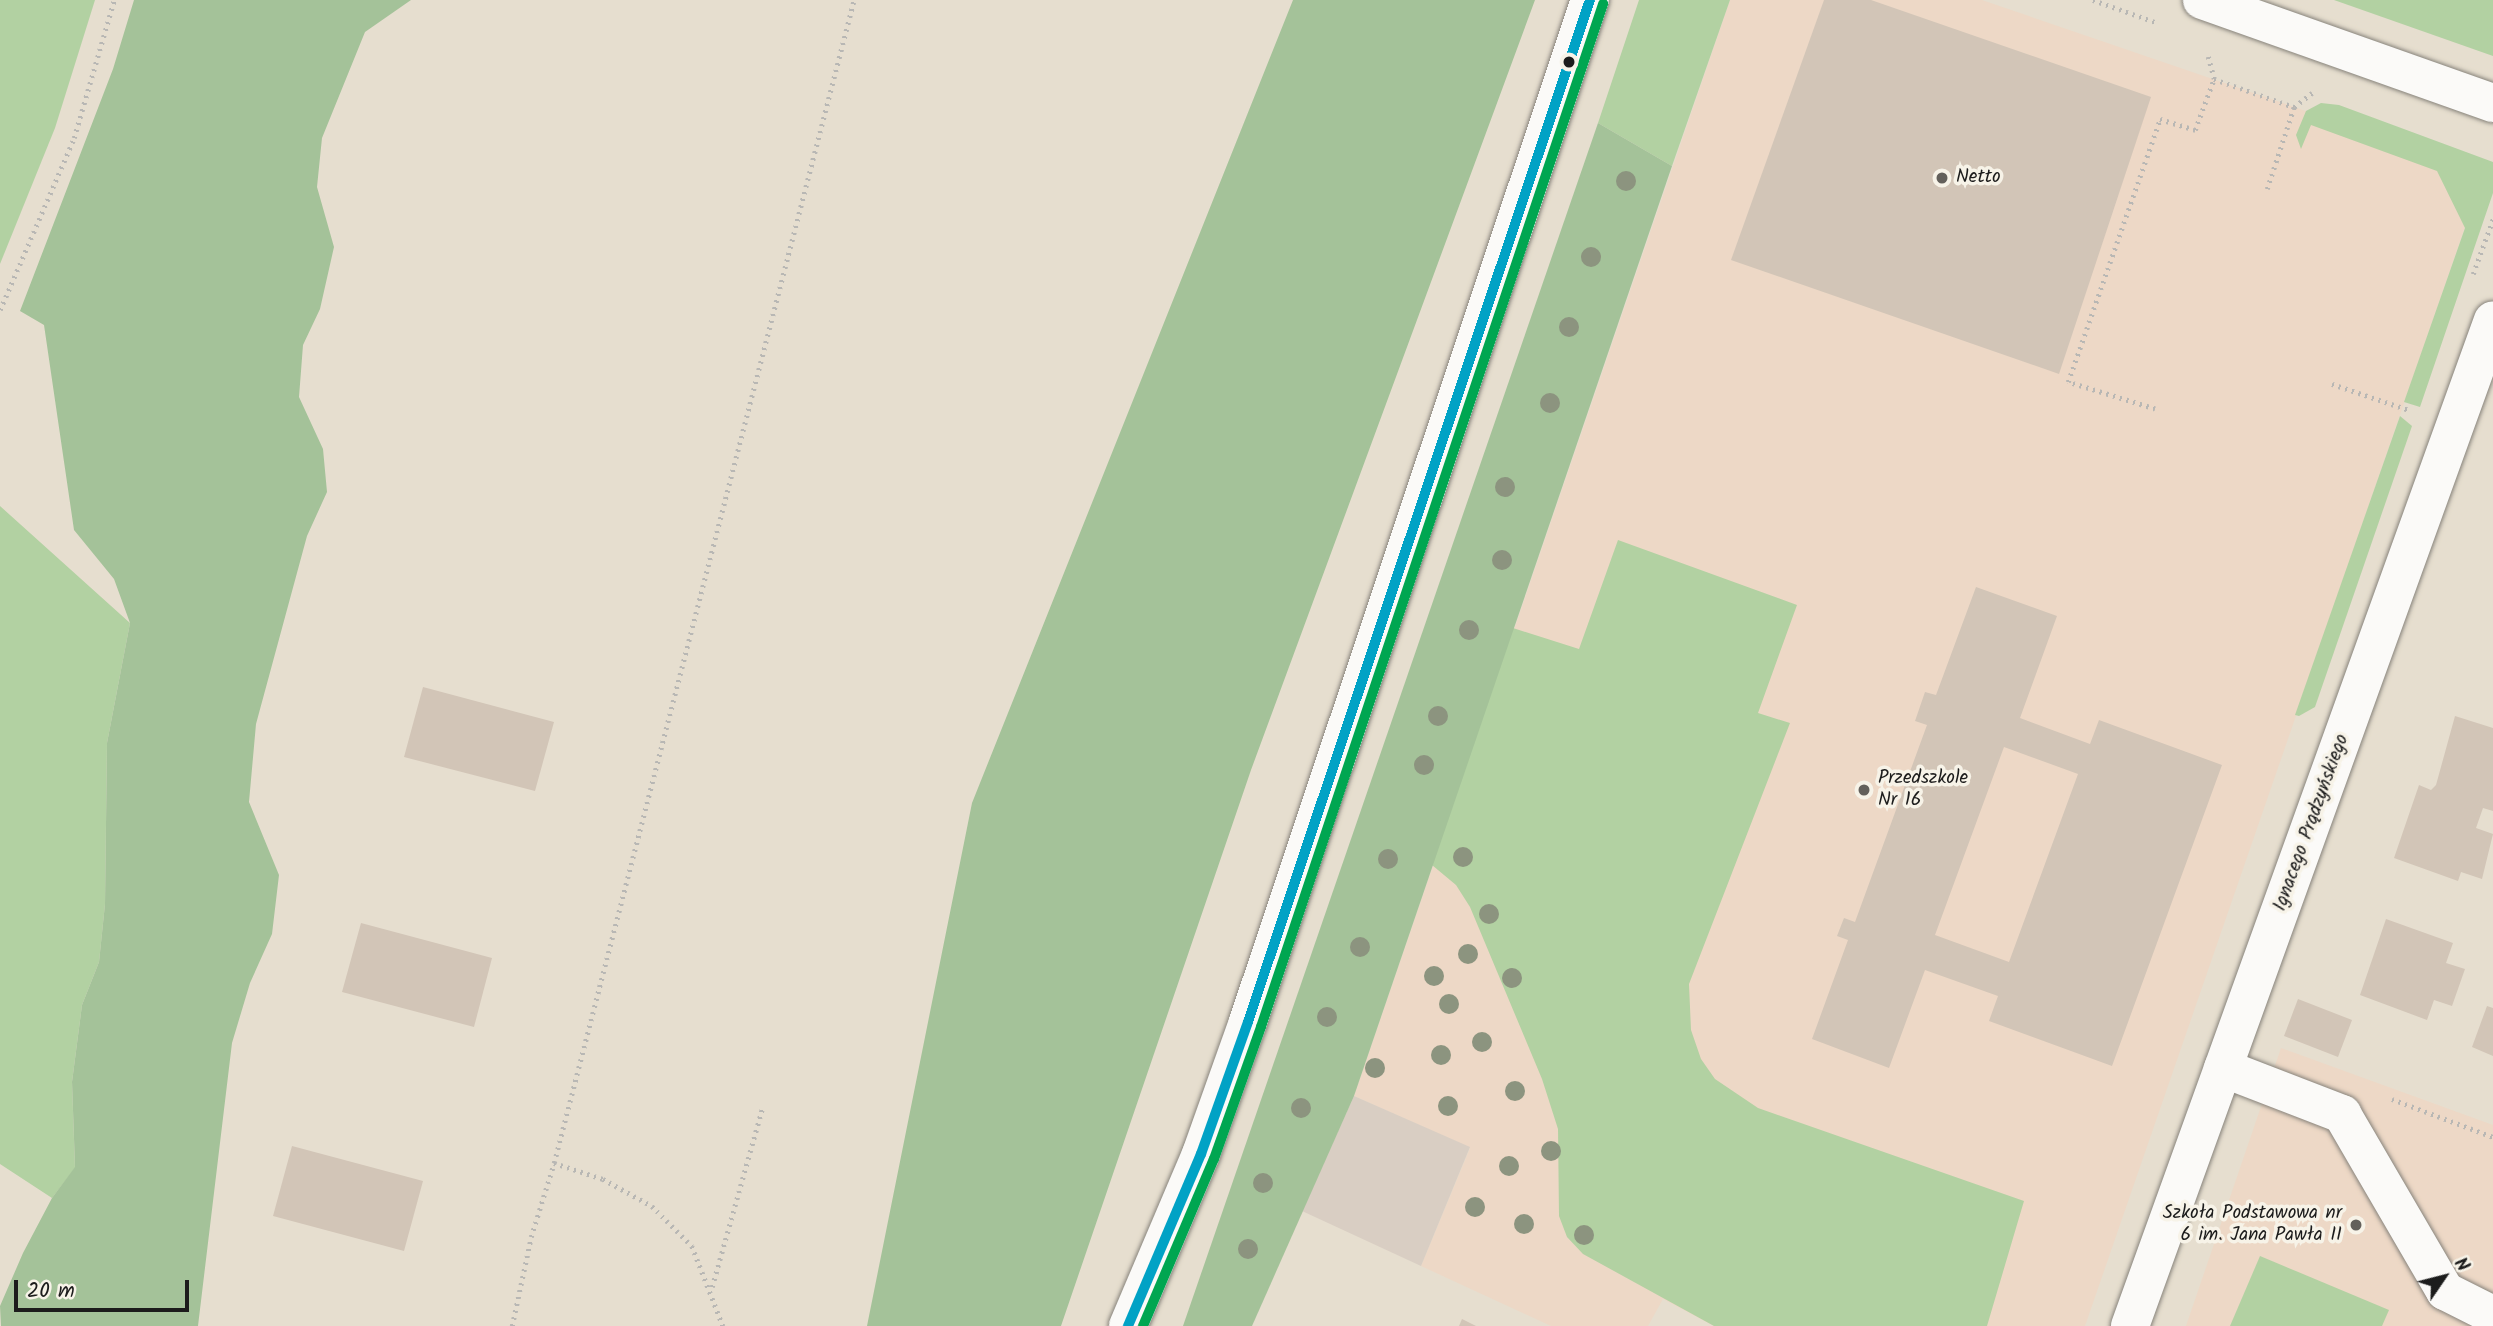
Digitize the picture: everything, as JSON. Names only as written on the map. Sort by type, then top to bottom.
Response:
[{"type":"street","points":[[1128,1326],[1201,1154],[1248,1022],[1590,0]]},
{"type":"street","points":[[2202,0],[2493,103]]},
{"type":"street","name":"Ignacego Prądzyńskiego","points":[[2130,1326],[2493,320]]},
{"type":"street","points":[[2223,1068],[2342,1114],[2445,1291],[2493,1315]]},
{"type":"path","points":[[0,310],[74,138],[114,0]]},
{"type":"path","points":[[512,1326],[531,1237],[554,1163],[854,0]]},
{"type":"path","points":[[2093,0],[2166,25]]},
{"type":"path","points":[[2155,409],[2068,382],[2160,119],[2195,130],[2214,79],[2210,60],[2200,49]]},
{"type":"path","points":[[2267,189],[2294,107]]},
{"type":"path","points":[[2332,384],[2423,415]]},
{"type":"path","points":[[711,1288],[762,1109]]},
{"type":"path","points":[[554,1163],[603,1179],[652,1206],[692,1246],[711,1288],[723,1326]]},
{"type":"shaded area","name":"Przedszkole Nr 16","points":[[1730,0],[1982,0],[2484,172],[2085,1326],[1714,1326],[1663,1299],[1648,1326],[1551,1326],[1421,1266],[1470,1148],[1354,1096]]},
{"type":"shaded area","name":"Szkoła Podstawowa nr 6 im. Jana Pawła II","points":[[2281,1048],[2493,1125],[2493,1326],[2186,1326]]},
{"type":"shaded area","points":[[1354,1096],[1470,1147],[1421,1266],[1302,1211]]},
{"type":"green space","points":[[0,0],[95,0],[55,128],[0,264]]},
{"type":"green space","points":[[134,0],[411,0],[365,32],[322,138],[317,187],[334,247],[320,309],[303,345],[299,397],[323,449],[327,492],[307,536],[256,724],[249,802],[279,875],[272,934],[250,983],[232,1043],[198,1326],[1,1326],[0,1306],[23,1253],[52,1198],[75,1167],[72,1082],[82,1005],[99,962],[105,904],[107,743],[130,623],[114,579],[74,530],[44,325],[20,311],[113,69]]},
{"type":"green space","points":[[1293,0],[1535,0],[1251,770],[1061,1326],[867,1326],[972,803]]},
{"type":"green space","points":[[1639,0],[1730,0],[1672,166],[1598,123]]},
{"type":"green space","points":[[2334,0],[2493,0],[2493,56]]},
{"type":"green space","points":[[2321,103],[2339,105],[2493,162],[2493,193],[2420,407],[2404,402],[2465,228],[2437,171],[2311,125],[2301,149],[2296,135],[2306,111]]},
{"type":"green space","points":[[1598,123],[1672,166],[1354,1096],[1252,1326],[1183,1326]]},
{"type":"green space","points":[[2400,416],[2412,426],[2315,707],[2299,716],[2295,715]]},
{"type":"green space","points":[[0,506],[130,623],[107,743],[105,904],[99,962],[82,1005],[72,1082],[75,1168],[52,1198],[0,1164]]},
{"type":"green space","points":[[1618,540],[1797,605],[1758,713],[1790,723],[1689,984],[1691,1030],[1701,1059],[1715,1079],[1758,1108],[2024,1201],[1987,1326],[1714,1326],[1583,1254],[1567,1237],[1559,1216],[1558,1129],[1542,1079],[1470,907],[1456,885],[1432,865],[1513,628],[1579,649]]},
{"type":"green space","points":[[2260,1256],[2389,1310],[2382,1326],[2230,1326]]},
{"type":"building","name":"Netto","points":[[1824,0],[1871,0],[2151,97],[2059,374],[1731,260]]},
{"type":"building","points":[[1976,587],[2057,616],[2020,718],[2090,744],[2099,720],[2222,765],[2112,1066],[1989,1021],[1998,996],[1925,970],[1889,1068],[1812,1039],[1848,940],[1837,936],[1844,918],[1855,922],[1927,725],[1915,721],[1925,692],[1936,695]],"holes":[[[2004,747],[2078,774],[2009,962],[1935,935]]]},
{"type":"building","points":[[423,687],[554,722],[535,791],[404,757]]},
{"type":"building","points":[[2455,716],[2493,728],[2493,811],[2483,808],[2476,828],[2493,834],[2482,879],[2461,872],[2458,881],[2394,858],[2419,785],[2431,790],[2436,785]]},
{"type":"building","points":[[2386,919],[2453,943],[2446,963],[2465,969],[2452,1006],[2434,1000],[2427,1020],[2360,995]]},
{"type":"building","points":[[361,923],[492,958],[474,1027],[342,992]]},
{"type":"building","points":[[2298,999],[2352,1020],[2338,1057],[2284,1036]]},
{"type":"building","points":[[2487,1006],[2493,1008],[2493,1056],[2472,1047]]},
{"type":"building","points":[[292,1146],[423,1181],[404,1251],[273,1216]]},
{"type":"building","points":[[1462,1319],[1476,1326],[1459,1326]]},
{"type":"transit line","points":[[1128,1326],[1201,1154],[1248,1022],[1590,0]]},
{"type":"transit line","points":[[1143,1326],[1214,1159],[1261,1027],[1603,4]]},
{"type":"place","name":"Netto","points":[[1942,178]]},
{"type":"place","name":"Przedszkole Nr 16","points":[[1864,790]]},
{"type":"place","name":"Szkoła Podstawowa nr 6 im. Jana Pawła II","points":[[2356,1225]]}]
